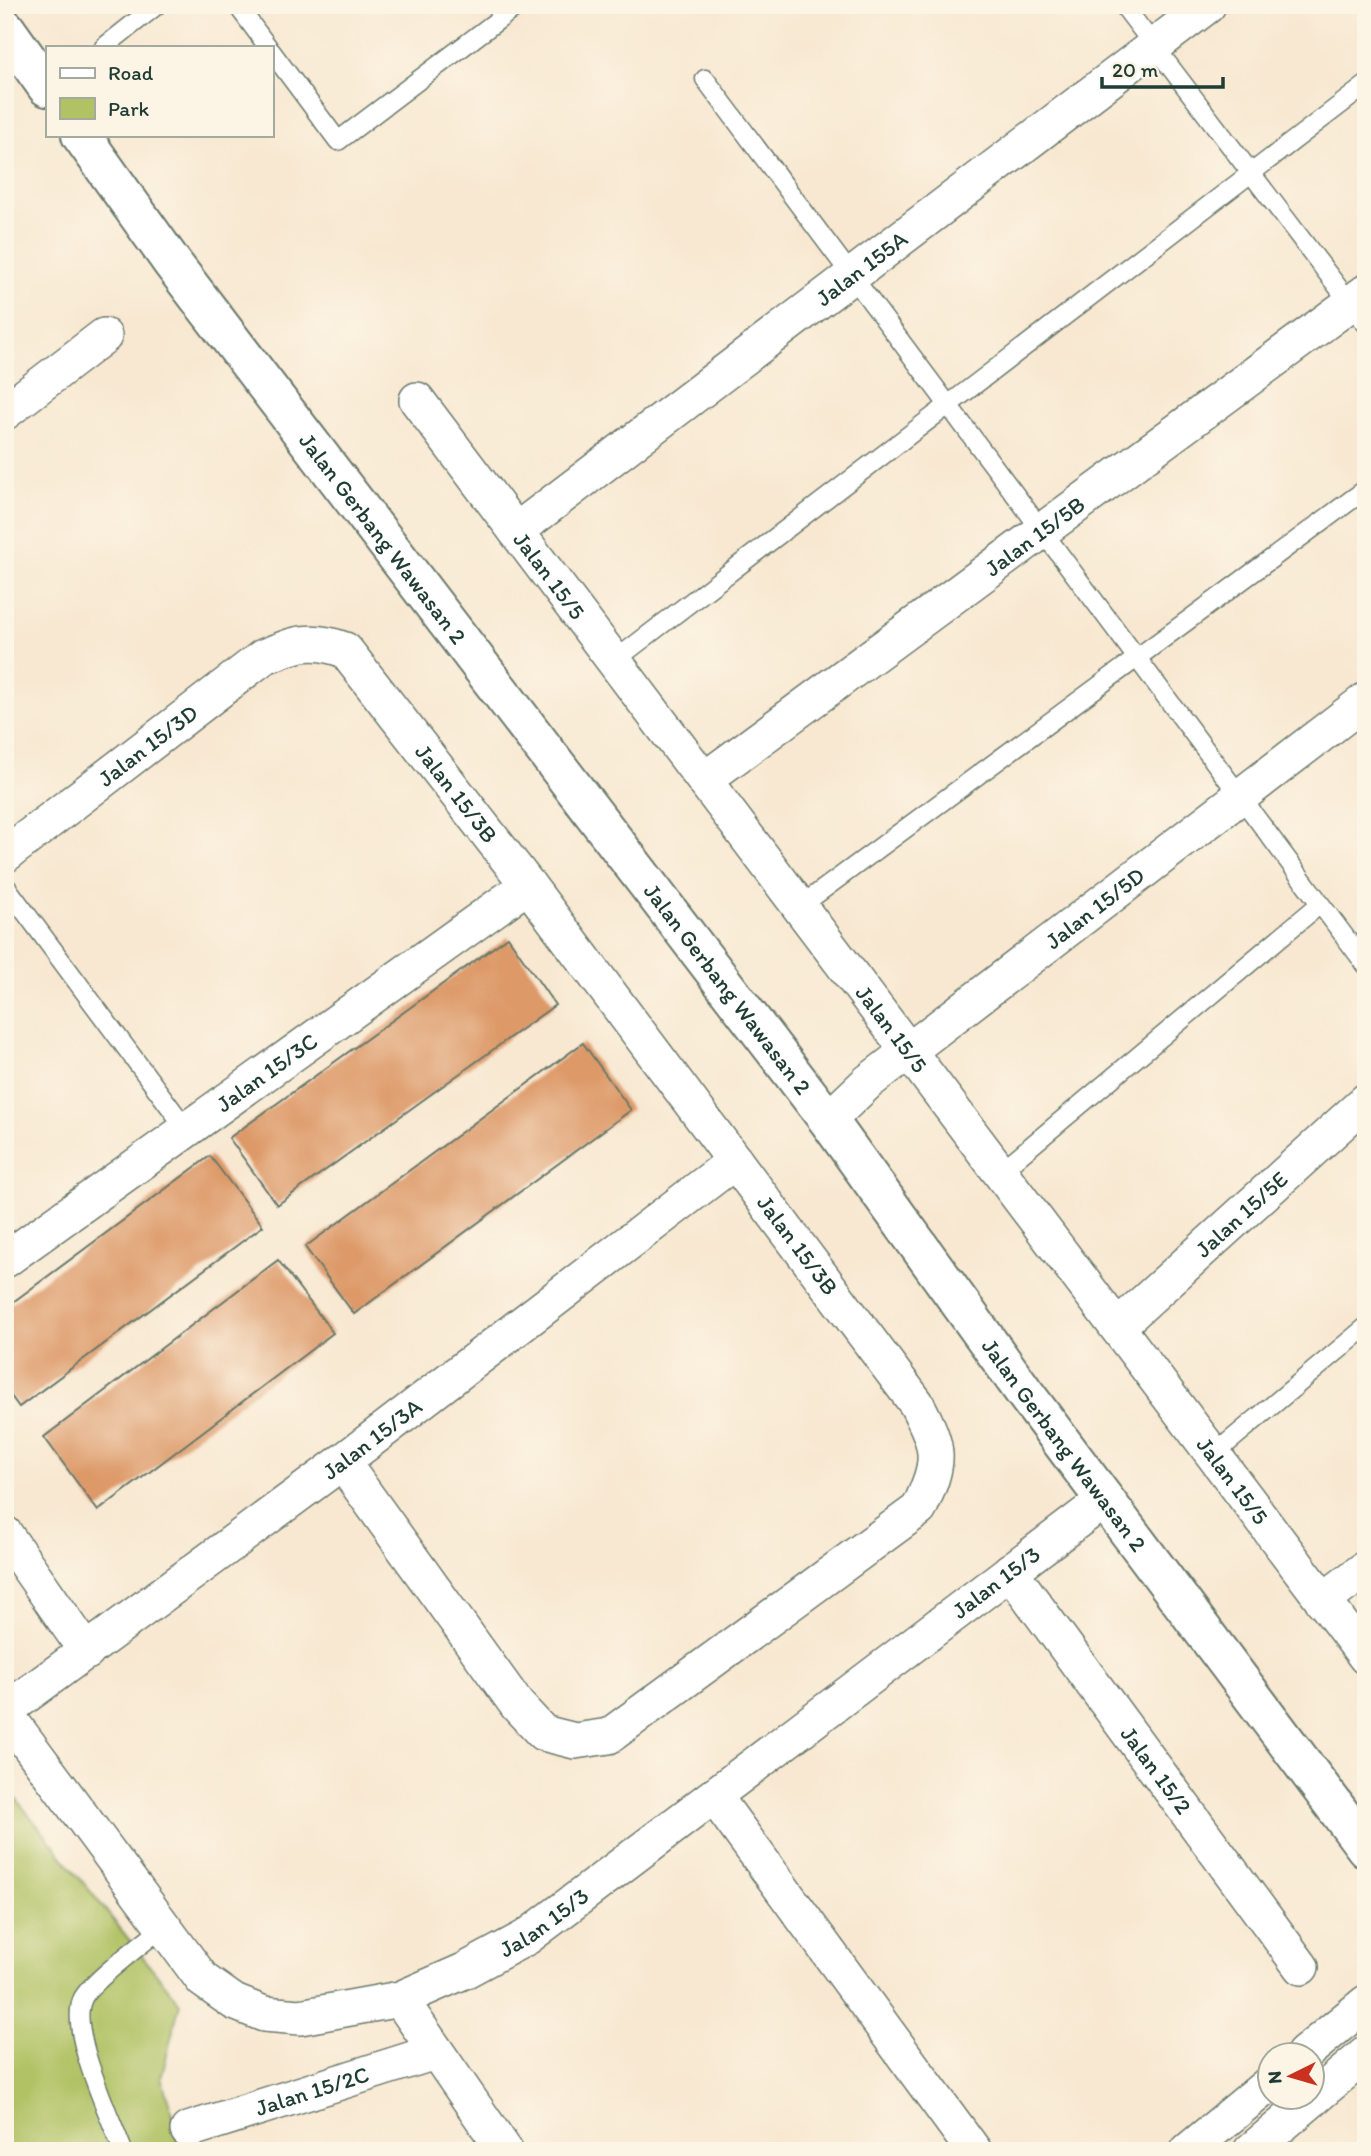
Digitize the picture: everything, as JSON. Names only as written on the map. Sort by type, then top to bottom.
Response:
[{"type":"street","name":"Jalan 155A","points":[[516,531],[1208,5]]},
{"type":"street","points":[[5,28],[46,86]]},
{"type":"street","name":"Jalan Gerbang Wawasan 2","points":[[82,136],[173,264],[828,1120],[1024,1392],[1366,1848]]},
{"type":"street","name":"Jalan 15/5B","points":[[704,780],[1042,531],[1361,306]]},
{"type":"street","points":[[5,412],[104,337]]},
{"type":"street","name":"Jalan 15/5","points":[[417,400],[1366,1657]]},
{"type":"street","name":"Jalan 15/3B","points":[[293,644],[323,642],[345,650],[528,885],[916,1403],[933,1436],[936,1472],[919,1510],[609,1736],[575,1741],[543,1733],[517,1705],[342,1462]]},
{"type":"street","name":"Jalan 15/3D","points":[[5,855],[262,657],[293,644]]},
{"type":"street","name":"Jalan 15/5D","points":[[828,1120],[868,1082],[1366,700]]},
{"type":"street","name":"Jalan 15/3C","points":[[5,1260],[528,885]]},
{"type":"street","name":"Jalan 15/5E","points":[[1116,1327],[1366,1101]]},
{"type":"street","name":"Jalan 15/3A","points":[[5,1712],[342,1462],[735,1161]]},
{"type":"street","name":"Jalan 15/3","points":[[5,1712],[203,1980],[234,2002],[264,2014],[300,2017],[400,1999],[464,1971],[527,1937],[1106,1499]]},
{"type":"street","points":[[5,1534],[87,1652]]},
{"type":"street","points":[[1323,1601],[1366,1568]]},
{"type":"street","name":"Jalan 15/2","points":[[1010,1572],[1301,1967]]},
{"type":"street","points":[[714,1796],[974,2151]]},
{"type":"street","points":[[400,1999],[505,2151]]},
{"type":"street","points":[[1321,2040],[1366,2004]]},
{"type":"street","name":"Jalan 15/2C","points":[[188,2130],[435,2052]]},
{"type":"street","points":[[1251,2151],[1366,2054]]},
{"type":"street","points":[[1188,2151],[1256,2094]]},
{"type":"lane","points":[[105,46],[157,5]]},
{"type":"lane","points":[[237,5],[267,46]]},
{"type":"lane","points":[[273,54],[338,141],[518,5]]},
{"type":"lane","points":[[1123,5],[1251,173],[1361,306]]},
{"type":"lane","points":[[705,79],[1366,965]]},
{"type":"lane","points":[[614,661],[1366,85]]},
{"type":"lane","points":[[799,906],[1366,489]]},
{"type":"lane","points":[[5,885],[187,1130]]},
{"type":"lane","points":[[1000,1172],[1320,904]]},
{"type":"lane","points":[[1213,1455],[1366,1327]]},
{"type":"lane","points":[[122,2151],[82,2040],[79,2019],[83,1997],[163,1927]]},
{"type":"green space","points":[[5,1785],[180,2003],[161,2078],[185,2151],[5,2151]]},
{"type":"building","points":[[508,937],[555,1005],[277,1205],[229,1138]]},
{"type":"building","points":[[583,1043],[631,1110],[354,1314],[305,1247]]},
{"type":"building","points":[[210,1156],[263,1226],[19,1407],[5,1388],[5,1308]]},
{"type":"building","points":[[278,1260],[333,1333],[98,1511],[44,1437]]}]
